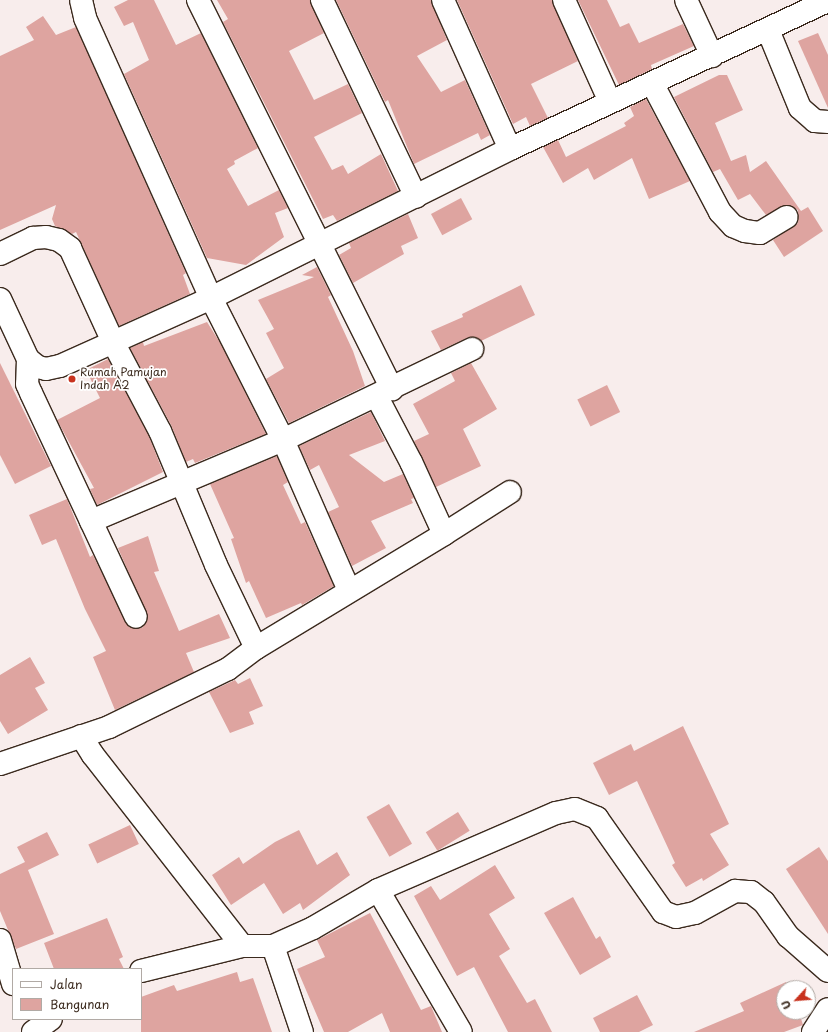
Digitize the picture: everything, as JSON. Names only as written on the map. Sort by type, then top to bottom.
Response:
[{"type":"street","points":[[81,0],[85,18],[211,298],[283,440],[349,590]]},
{"type":"street","points":[[198,0],[320,245],[384,393],[411,462],[444,534]]},
{"type":"street","points":[[322,0],[416,197]]},
{"type":"street","points":[[443,0],[510,149]]},
{"type":"street","points":[[564,0],[610,102]]},
{"type":"street","points":[[686,0],[712,56]]},
{"type":"street","points":[[0,299],[28,359],[38,367],[46,369],[60,366],[211,298],[510,149],[768,30],[806,5],[828,1]]},
{"type":"street","points":[[768,30],[800,108],[815,121],[828,122]]},
{"type":"street","points":[[652,83],[720,212],[733,226],[745,231],[760,233],[787,217]]},
{"type":"street","points":[[0,254],[33,238],[46,237],[59,240],[70,248],[113,342],[160,431],[180,482],[256,648]]},
{"type":"street","points":[[91,522],[180,482],[283,440],[384,393],[472,349]]},
{"type":"street","points":[[28,359],[27,384],[136,617]]},
{"type":"street","points":[[0,764],[109,727],[184,692],[228,669],[256,648],[349,590],[444,534],[510,492]]},
{"type":"street","points":[[81,736],[93,755],[242,946]]},
{"type":"street","points":[[142,971],[242,946],[273,946],[313,928],[378,890],[556,813],[575,809],[597,818],[663,912],[676,918],[695,913],[735,890],[751,892],[764,902],[788,936],[828,972]]},
{"type":"street","points":[[378,890],[461,1032]]},
{"type":"street","points":[[0,940],[12,981]]},
{"type":"street","points":[[273,946],[302,1032]]},
{"type":"street","points":[[24,1020],[28,1032]]},
{"type":"street","points":[[33,1032],[50,1020]]},
{"type":"building","points":[[128,0],[154,0],[176,45],[201,33],[258,148],[234,161],[235,164],[227,169],[248,206],[279,190],[288,208],[275,213],[284,237],[246,265],[207,258],[124,74],[149,60],[133,22],[124,26],[114,7]]},
{"type":"building","points":[[217,0],[310,0],[324,33],[289,51],[314,100],[348,84],[362,113],[314,137],[332,170],[343,165],[348,174],[381,154],[398,191],[337,221],[333,215],[323,219],[223,22],[228,19]]},
{"type":"building","points":[[336,0],[431,0],[447,40],[417,56],[441,92],[465,80],[490,135],[481,140],[478,133],[414,164],[388,100],[385,102]]},
{"type":"building","points":[[457,0],[552,0],[578,61],[531,84],[548,118],[530,126],[526,117],[513,124]]},
{"type":"building","points":[[578,0],[607,0],[620,27],[629,23],[639,43],[683,24],[694,46],[651,65],[652,69],[619,85]]},
{"type":"building","points":[[43,16],[56,35],[76,27],[186,273],[183,275],[190,294],[119,326],[76,232],[72,234],[55,226],[52,219],[56,205],[0,230],[0,56],[34,40],[26,27]]},
{"type":"building","points":[[818,33],[828,55],[828,108],[798,41]]},
{"type":"building","points":[[719,75],[727,75],[743,110],[715,123],[731,161],[746,155],[750,172],[766,161],[801,211],[808,207],[823,231],[784,257],[773,240],[798,223],[798,210],[786,205],[766,215],[750,194],[738,200],[720,169],[713,172],[674,97]]},
{"type":"building","points":[[646,99],[690,181],[649,199],[632,158],[594,180],[588,168],[563,183],[543,147],[558,140],[566,157],[626,126],[624,123],[634,116],[630,107]]},
{"type":"building","points":[[461,198],[472,219],[442,235],[431,214]]},
{"type":"building","points":[[408,214],[418,238],[401,246],[404,254],[353,283],[339,255],[351,248],[349,243]]},
{"type":"building","points":[[317,267],[331,295],[328,297],[353,351],[365,386],[289,423],[266,379],[284,368],[266,333],[274,329],[258,300],[314,277],[302,275]]},
{"type":"building","points":[[521,285],[535,315],[481,341],[473,337],[467,338],[441,350],[431,331],[463,317],[462,314]]},
{"type":"building","points":[[207,322],[221,344],[266,434],[195,463],[193,459],[186,462],[171,425],[130,348],[143,342],[144,346]]},
{"type":"building","points":[[108,359],[149,436],[163,472],[97,505],[90,489],[94,488],[57,420],[100,398],[86,370]]},
{"type":"building","points":[[0,363],[51,466],[15,484],[0,455]]},
{"type":"building","points":[[471,363],[497,409],[463,429],[481,466],[436,487],[414,441],[429,434],[413,404],[455,381],[451,373]]},
{"type":"building","points":[[607,385],[620,412],[590,426],[577,399]]},
{"type":"building","points":[[371,412],[385,441],[349,455],[384,482],[403,474],[414,498],[411,499],[413,503],[371,521],[386,548],[352,566],[328,512],[339,507],[319,465],[310,470],[299,446]]},
{"type":"building","points":[[277,456],[288,482],[283,485],[301,524],[305,522],[334,586],[302,605],[301,603],[266,618],[249,581],[246,583],[231,539],[234,538],[210,484]]},
{"type":"building","points":[[67,499],[90,557],[93,555],[129,627],[142,628],[148,618],[118,548],[148,536],[159,571],[154,572],[179,631],[219,614],[230,638],[186,653],[194,672],[115,710],[93,657],[106,651],[85,609],[56,539],[42,545],[29,515]]},
{"type":"building","points":[[30,657],[45,683],[35,688],[48,710],[8,734],[0,721],[0,675]]},
{"type":"building","points":[[250,678],[263,706],[249,712],[254,724],[230,733],[209,692],[235,680],[238,684]]},
{"type":"building","points":[[683,726],[729,824],[710,834],[729,865],[703,881],[702,878],[686,887],[672,865],[675,863],[637,781],[609,795],[593,763],[631,744],[634,751]]},
{"type":"building","points":[[389,804],[412,844],[389,857],[366,817]]},
{"type":"building","points":[[458,812],[470,831],[437,851],[426,832]]},
{"type":"building","points":[[130,825],[139,844],[97,863],[88,844]]},
{"type":"building","points":[[299,830],[317,865],[337,852],[350,875],[303,910],[300,903],[283,914],[264,883],[231,905],[212,875],[239,857],[243,864],[275,842]]},
{"type":"building","points":[[47,832],[59,855],[28,870],[54,934],[16,949],[0,911],[0,874],[25,862],[17,847]]},
{"type":"building","points":[[819,847],[828,861],[828,934],[786,869]]},
{"type":"building","points":[[495,865],[515,898],[489,914],[510,949],[499,956],[527,1003],[535,999],[552,1032],[508,1032],[474,967],[457,976],[414,896],[431,886],[440,900]]},
{"type":"building","points":[[573,897],[596,939],[600,936],[611,957],[580,975],[544,913]]},
{"type":"building","points":[[370,913],[421,1010],[431,1006],[442,1032],[390,1032],[382,1013],[348,1032],[324,1032],[297,969],[325,957],[317,940]]},
{"type":"building","points":[[107,918],[123,957],[119,959],[124,968],[54,968],[44,943]]},
{"type":"building","points":[[237,972],[240,982],[253,978],[272,1032],[141,1032],[142,997],[174,985],[177,991]]},
{"type":"building","points":[[776,987],[776,1020],[801,1020],[803,1025],[784,1032],[694,1032],[744,1011],[740,1003]]},
{"type":"building","points":[[637,995],[653,1025],[639,1032],[600,1032],[593,1018]]},
{"type":"place","name":"Rumah Pamujan Indah A2","points":[[72,379]]}]
